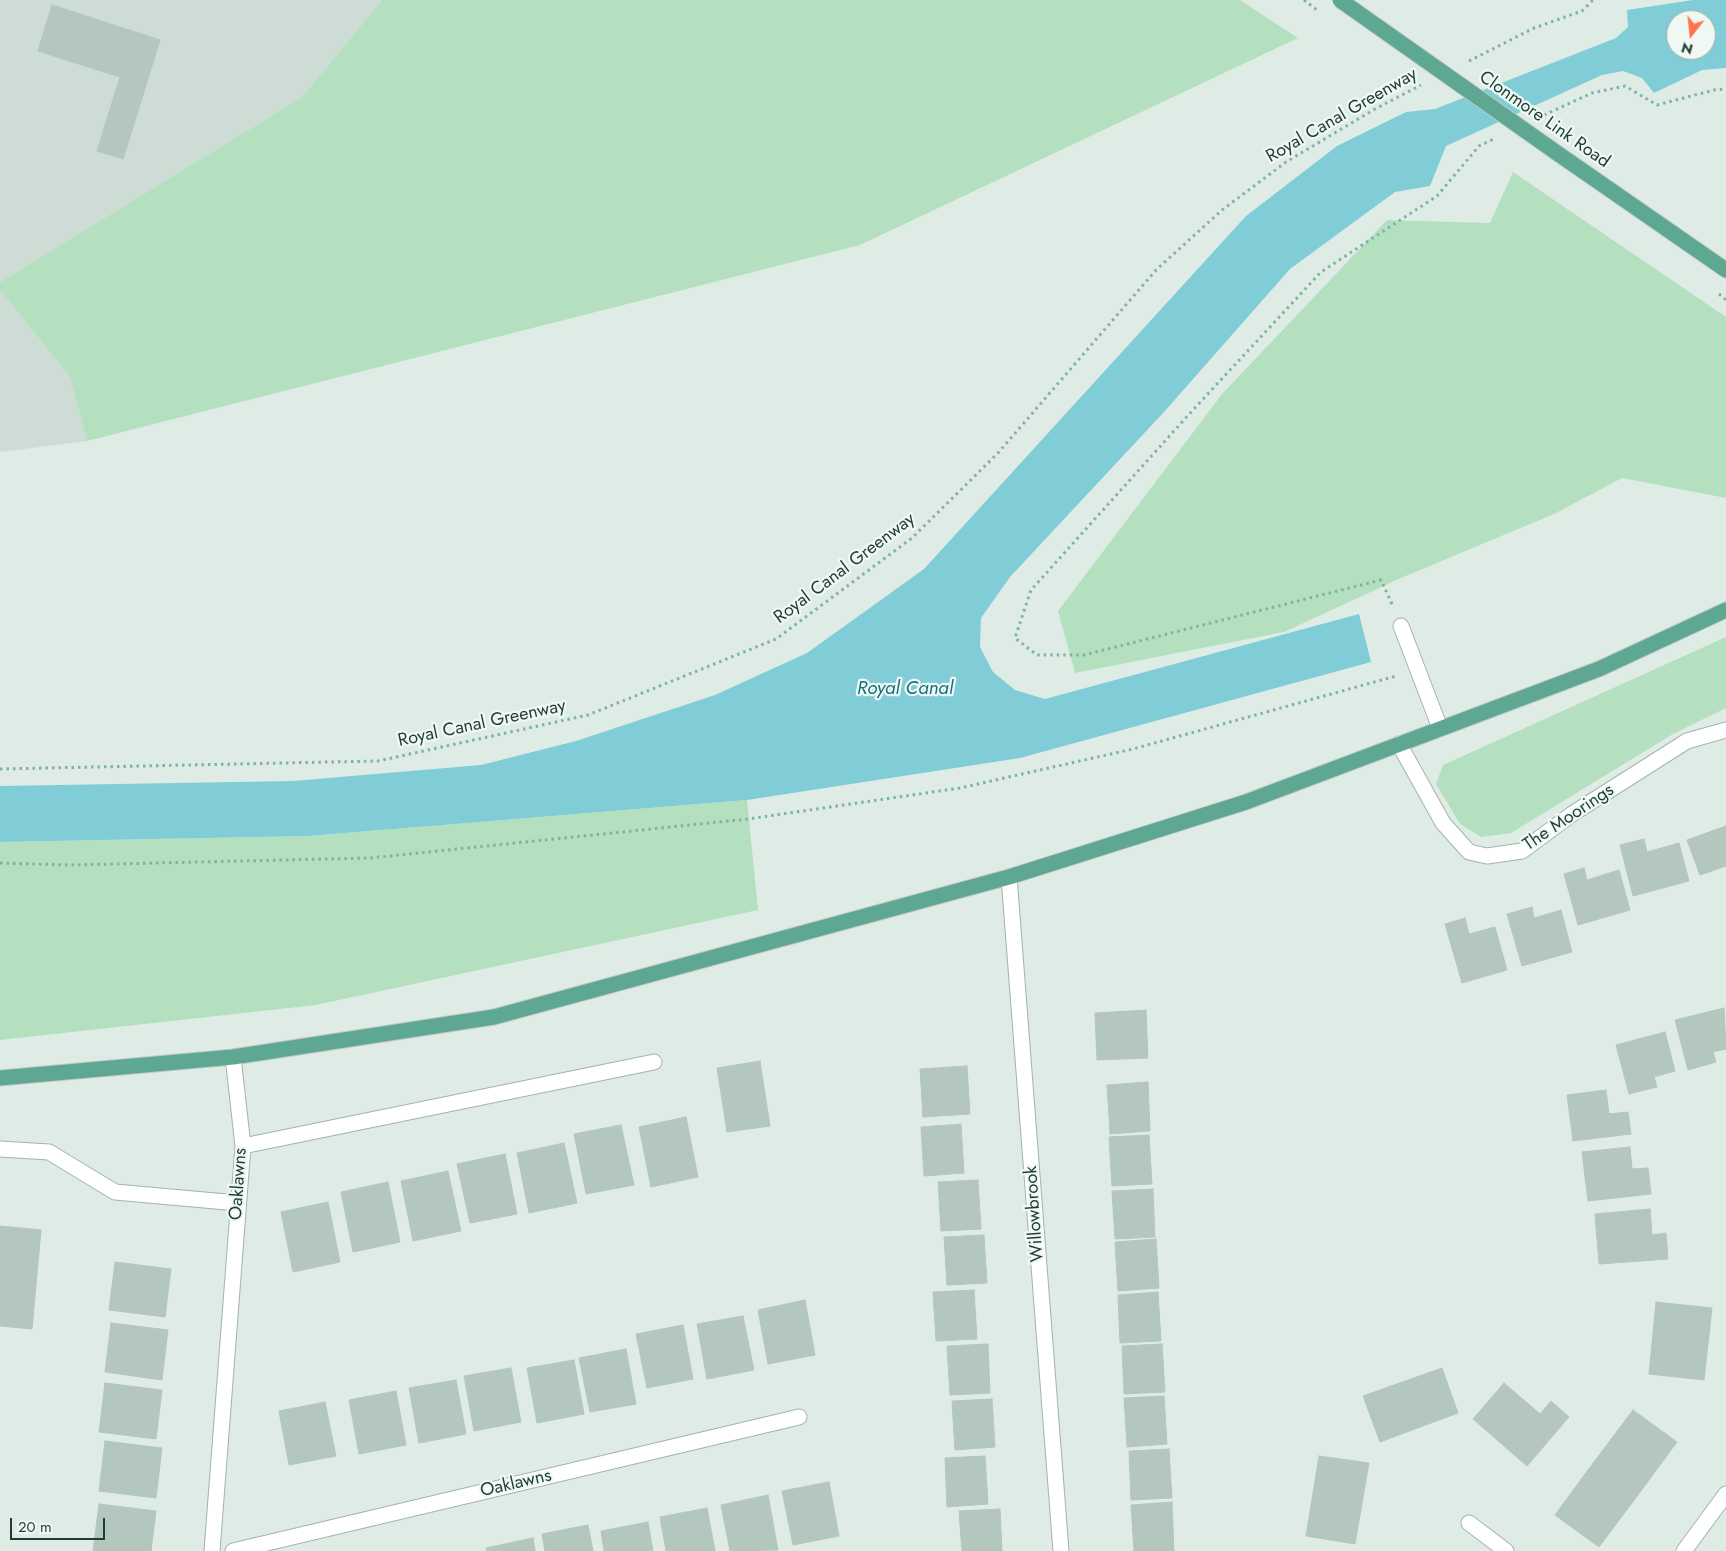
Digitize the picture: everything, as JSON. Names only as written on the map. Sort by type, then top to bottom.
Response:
[{"type":"main road","name":"Clonmore Link Road","points":[[1340,0],[1726,270]]},
{"type":"main road","points":[[0,1078],[232,1058],[494,1017],[1009,876],[1246,802],[1599,670],[1726,610]]},
{"type":"street","points":[[1401,626],[1416,670],[1440,728]]},
{"type":"street","name":"The Moorings","points":[[1399,744],[1443,824],[1469,852],[1486,856],[1522,851],[1572,814],[1687,741],[1726,730]]},
{"type":"street","name":"Willowbrook","points":[[1009,876],[1061,1551]]},
{"type":"street","name":"Oaklawns","points":[[212,1551],[243,1146],[232,1058]]},
{"type":"street","points":[[243,1146],[654,1062]]},
{"type":"street","points":[[0,1149],[49,1152],[115,1192],[238,1203]]},
{"type":"street","name":"Oaklawns","points":[[233,1551],[799,1417]]},
{"type":"street","points":[[1684,1551],[1726,1494]]},
{"type":"street","points":[[1469,1523],[1506,1551]]},
{"type":"path","points":[[1463,64],[1534,28],[1582,11],[1593,0]]},
{"type":"path","name":"Royal Canal Greenway","points":[[0,770],[378,761],[588,715],[776,639],[912,538],[998,453],[1156,270],[1222,210],[1286,162],[1375,108],[1428,82]]},
{"type":"path","points":[[1540,118],[1592,93],[1625,86],[1657,105],[1714,90],[1726,89]]},
{"type":"path","points":[[1401,626],[1381,580],[1084,655],[1037,655],[1015,638],[1031,590],[1192,411],[1321,272],[1437,196],[1479,146],[1505,134]]},
{"type":"path","points":[[0,862],[70,864],[370,858],[748,819],[979,784],[1133,749],[1416,670]]},
{"type":"shaded area","points":[[0,0],[382,0],[302,97],[0,282]]},
{"type":"shaded area","points":[[0,290],[70,377],[87,441],[0,452]]},
{"type":"green space","points":[[382,0],[1240,0],[1298,38],[860,245],[87,441],[70,377],[0,290],[0,282],[302,97]]},
{"type":"green space","points":[[1513,172],[1726,317],[1726,498],[1622,478],[1554,514],[1401,578],[1284,632],[1075,673],[1058,611],[1222,394],[1387,220],[1490,223]]},
{"type":"green space","points":[[1726,637],[1726,708],[1673,734],[1511,833],[1481,837],[1460,824],[1436,784],[1443,765]]},
{"type":"green space","points":[[747,800],[758,910],[316,1005],[0,1040],[0,842],[309,836]]},
{"type":"water","name":"Royal Canal","points":[[1693,0],[1726,0],[1726,68],[1702,70],[1654,93],[1642,78],[1623,71],[1602,75],[1446,146],[1430,186],[1395,192],[1290,269],[1164,412],[1010,577],[981,618],[980,647],[993,672],[1015,690],[1045,699],[1359,614],[1371,662],[1020,758],[747,800],[309,836],[0,842],[0,786],[293,781],[481,765],[576,741],[715,695],[807,653],[924,569],[1246,216],[1337,146],[1406,112],[1435,109],[1616,38],[1628,27],[1627,10]]},
{"type":"building","points":[[52,5],[160,40],[123,159],[97,151],[120,77],[38,51]]},
{"type":"building","points":[[1726,826],[1726,866],[1700,875],[1687,840]]},
{"type":"building","points":[[1644,839],[1647,852],[1679,843],[1689,881],[1633,896],[1620,845]]},
{"type":"building","points":[[1584,868],[1587,880],[1619,870],[1630,910],[1578,925],[1564,874]]},
{"type":"building","points":[[1532,907],[1534,918],[1561,910],[1572,952],[1522,966],[1507,914]]},
{"type":"building","points":[[1465,918],[1469,934],[1495,927],[1507,970],[1462,983],[1445,924]]},
{"type":"building","points":[[1724,1008],[1726,1049],[1713,1052],[1716,1062],[1688,1070],[1675,1020]]},
{"type":"building","points":[[1146,1010],[1148,1058],[1097,1060],[1095,1013]]},
{"type":"building","points":[[1665,1032],[1675,1071],[1654,1077],[1657,1087],[1629,1094],[1616,1045]]},
{"type":"building","points":[[760,1061],[770,1126],[727,1132],[717,1068]]},
{"type":"building","points":[[967,1066],[970,1114],[923,1117],[920,1069]]},
{"type":"building","points":[[1148,1082],[1150,1131],[1110,1134],[1107,1085]]},
{"type":"building","points":[[1606,1090],[1609,1114],[1628,1112],[1631,1134],[1573,1141],[1567,1095]]},
{"type":"building","points":[[686,1117],[698,1177],[651,1187],[639,1127]]},
{"type":"building","points":[[961,1124],[964,1173],[924,1176],[921,1127]]},
{"type":"building","points":[[621,1125],[634,1185],[586,1194],[574,1134]]},
{"type":"building","points":[[1149,1135],[1152,1184],[1112,1186],[1109,1137]]},
{"type":"building","points":[[564,1143],[577,1203],[529,1213],[517,1153]]},
{"type":"building","points":[[1630,1147],[1632,1169],[1648,1168],[1651,1194],[1588,1201],[1582,1152]]},
{"type":"building","points":[[505,1154],[517,1214],[470,1223],[457,1164]]},
{"type":"building","points":[[448,1171],[461,1231],[413,1241],[401,1181]]},
{"type":"building","points":[[978,1180],[981,1229],[941,1231],[938,1182]]},
{"type":"building","points":[[388,1182],[400,1242],[353,1252],[341,1192]]},
{"type":"building","points":[[1153,1189],[1155,1237],[1115,1239],[1112,1191]]},
{"type":"building","points":[[328,1202],[340,1262],[293,1272],[281,1212]]},
{"type":"building","points":[[1650,1209],[1652,1235],[1666,1233],[1668,1259],[1599,1264],[1595,1214]]},
{"type":"building","points":[[0,1226],[41,1230],[32,1329],[0,1326]]},
{"type":"building","points":[[984,1235],[987,1283],[947,1285],[944,1237]]},
{"type":"building","points":[[1156,1239],[1159,1288],[1118,1291],[1115,1242]]},
{"type":"building","points":[[115,1262],[171,1269],[165,1317],[109,1310]]},
{"type":"building","points":[[974,1290],[977,1339],[936,1341],[933,1292]]},
{"type":"building","points":[[1158,1292],[1161,1341],[1120,1343],[1118,1295]]},
{"type":"building","points":[[805,1300],[815,1355],[768,1364],[758,1310]]},
{"type":"building","points":[[1656,1302],[1712,1308],[1704,1380],[1649,1374]]},
{"type":"building","points":[[743,1316],[754,1370],[707,1379],[697,1324]]},
{"type":"building","points":[[111,1323],[168,1330],[162,1380],[105,1372]]},
{"type":"building","points":[[683,1325],[693,1379],[647,1388],[636,1334]]},
{"type":"building","points":[[988,1344],[990,1393],[950,1395],[947,1346]]},
{"type":"building","points":[[1162,1344],[1165,1392],[1124,1394],[1122,1346]]},
{"type":"building","points":[[626,1349],[636,1404],[590,1412],[579,1358]]},
{"type":"building","points":[[574,1360],[584,1414],[537,1423],[527,1368]]},
{"type":"building","points":[[511,1368],[521,1422],[474,1431],[464,1376]]},
{"type":"building","points":[[1442,1368],[1458,1413],[1380,1442],[1363,1396]]},
{"type":"building","points":[[456,1380],[466,1434],[419,1443],[409,1388]]},
{"type":"building","points":[[105,1383],[162,1390],[156,1439],[99,1432]]},
{"type":"building","points":[[1504,1383],[1540,1414],[1551,1401],[1569,1417],[1527,1466],[1473,1419]]},
{"type":"building","points":[[396,1391],[406,1445],[359,1454],[349,1400]]},
{"type":"building","points":[[1164,1396],[1167,1444],[1127,1447],[1124,1398]]},
{"type":"building","points":[[992,1399],[995,1447],[955,1450],[952,1401]]},
{"type":"building","points":[[325,1402],[336,1456],[289,1465],[279,1411]]},
{"type":"building","points":[[1633,1410],[1677,1442],[1632,1503],[1588,1470]]},
{"type":"building","points":[[105,1441],[162,1448],[156,1498],[99,1491]]},
{"type":"building","points":[[1169,1449],[1172,1498],[1131,1500],[1129,1451]]},
{"type":"building","points":[[985,1456],[988,1504],[947,1507],[945,1458]]},
{"type":"building","points":[[1319,1456],[1369,1463],[1355,1544],[1306,1536]]},
{"type":"building","points":[[1588,1470],[1632,1503],[1599,1547],[1555,1515]]},
{"type":"building","points":[[829,1482],[839,1536],[793,1545],[782,1491]]},
{"type":"building","points":[[768,1495],[778,1550],[730,1551],[721,1505]]},
{"type":"building","points":[[1172,1502],[1174,1551],[1134,1551],[1131,1505]]},
{"type":"building","points":[[99,1504],[156,1511],[151,1551],[93,1551]]},
{"type":"building","points":[[707,1508],[715,1551],[666,1551],[660,1517]]},
{"type":"building","points":[[1000,1509],[1002,1551],[962,1551],[959,1511]]},
{"type":"building","points":[[648,1522],[653,1551],[604,1551],[601,1531]]},
{"type":"building","points":[[588,1525],[593,1551],[545,1551],[542,1534]]},
{"type":"building","points":[[533,1538],[535,1551],[487,1551],[486,1548]]}]
